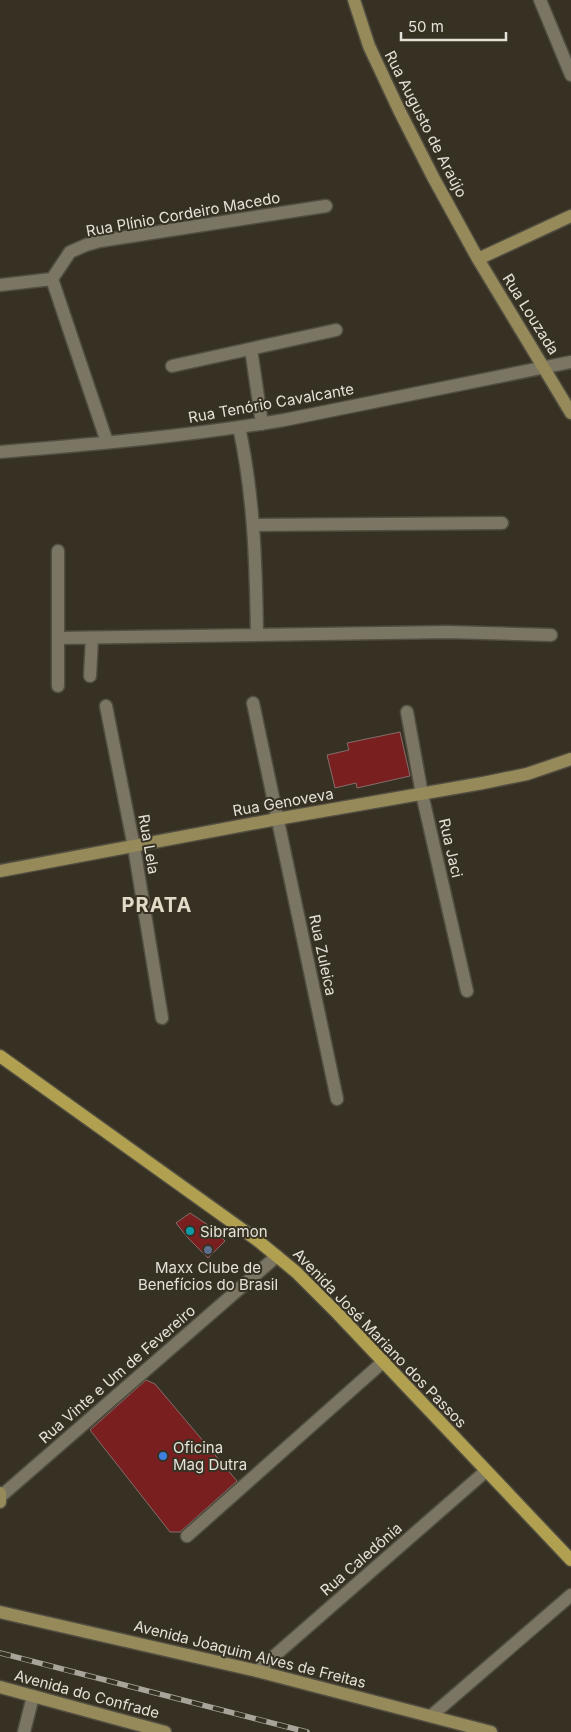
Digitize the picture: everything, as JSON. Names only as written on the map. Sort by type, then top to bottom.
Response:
[{"type":"main road","name":"Avenida José Mariano dos Passos","points":[[0,1056],[257,1240],[296,1272],[384,1361],[571,1560]]},
{"type":"street","name":"Rua Augusto de Araújo","points":[[354,0],[369,46],[399,110],[478,259]]},
{"type":"street","points":[[540,0],[568,62],[571,75]]},
{"type":"street","name":"Rua Plínio Cordeiro Macedo","points":[[52,279],[70,252],[93,243],[326,206]]},
{"type":"street","points":[[478,259],[571,216]]},
{"type":"street","name":"Rua Louzada","points":[[478,259],[571,413]]},
{"type":"street","points":[[0,285],[52,279],[107,442]]},
{"type":"street","points":[[172,366],[336,330]]},
{"type":"street","points":[[251,349],[262,424]]},
{"type":"street","name":"Rua Tenório Cavalcante","points":[[0,452],[262,424],[571,362]]},
{"type":"street","points":[[240,427],[247,464],[254,525],[257,635]]},
{"type":"street","points":[[254,525],[502,523]]},
{"type":"street","points":[[58,551],[58,686]]},
{"type":"street","points":[[58,638],[448,632],[551,634]]},
{"type":"street","points":[[90,676],[92,638]]},
{"type":"street","name":"Rua Zuleica","points":[[253,703],[337,1099]]},
{"type":"street","name":"Rua Lela","points":[[106,706],[134,847],[162,1018]]},
{"type":"street","name":"Rua Jaci","points":[[407,712],[422,794],[466,991]]},
{"type":"street","name":"Rua Genoveva","points":[[0,871],[527,774],[571,759]]},
{"type":"street","name":"Rua Vinte e Um de Fevereiro","points":[[0,1497],[277,1256]]},
{"type":"street","points":[[187,1536],[384,1361]]},
{"type":"street","name":"Rua Caledônia","points":[[257,1670],[486,1471]]},
{"type":"street","points":[[431,1716],[571,1595]]},
{"type":"street","name":"Avenida Joaquim Alves de Freitas","points":[[0,1612],[257,1670],[491,1732]]},
{"type":"street","name":"Avenida do Confrade","points":[[0,1687],[135,1728],[165,1732]]},
{"type":"street","points":[[24,1732],[33,1696]]},
{"type":"building","points":[[400,732],[410,776],[357,788],[356,783],[335,788],[327,755],[349,750],[347,743]]},
{"type":"building","name":"Maxx Clube de Benefícios do Brasil","points":[[190,1213],[208,1225],[225,1241],[208,1258],[176,1223]]},
{"type":"building","name":"Oficina Mag Dutra","points":[[146,1380],[155,1384],[237,1481],[180,1532],[170,1532],[90,1430]]},
{"type":"railway","points":[[0,1653],[307,1732]]},
{"type":"place","name":"Sibramon","points":[[190,1231]]},
{"type":"place","name":"Maxx Clube de Benefícios do Brasil","points":[[208,1250]]},
{"type":"place","name":"Oficina Mag Dutra","points":[[163,1456]]},
{"type":"district","name":"PRATA","points":[[157,905]]}]
